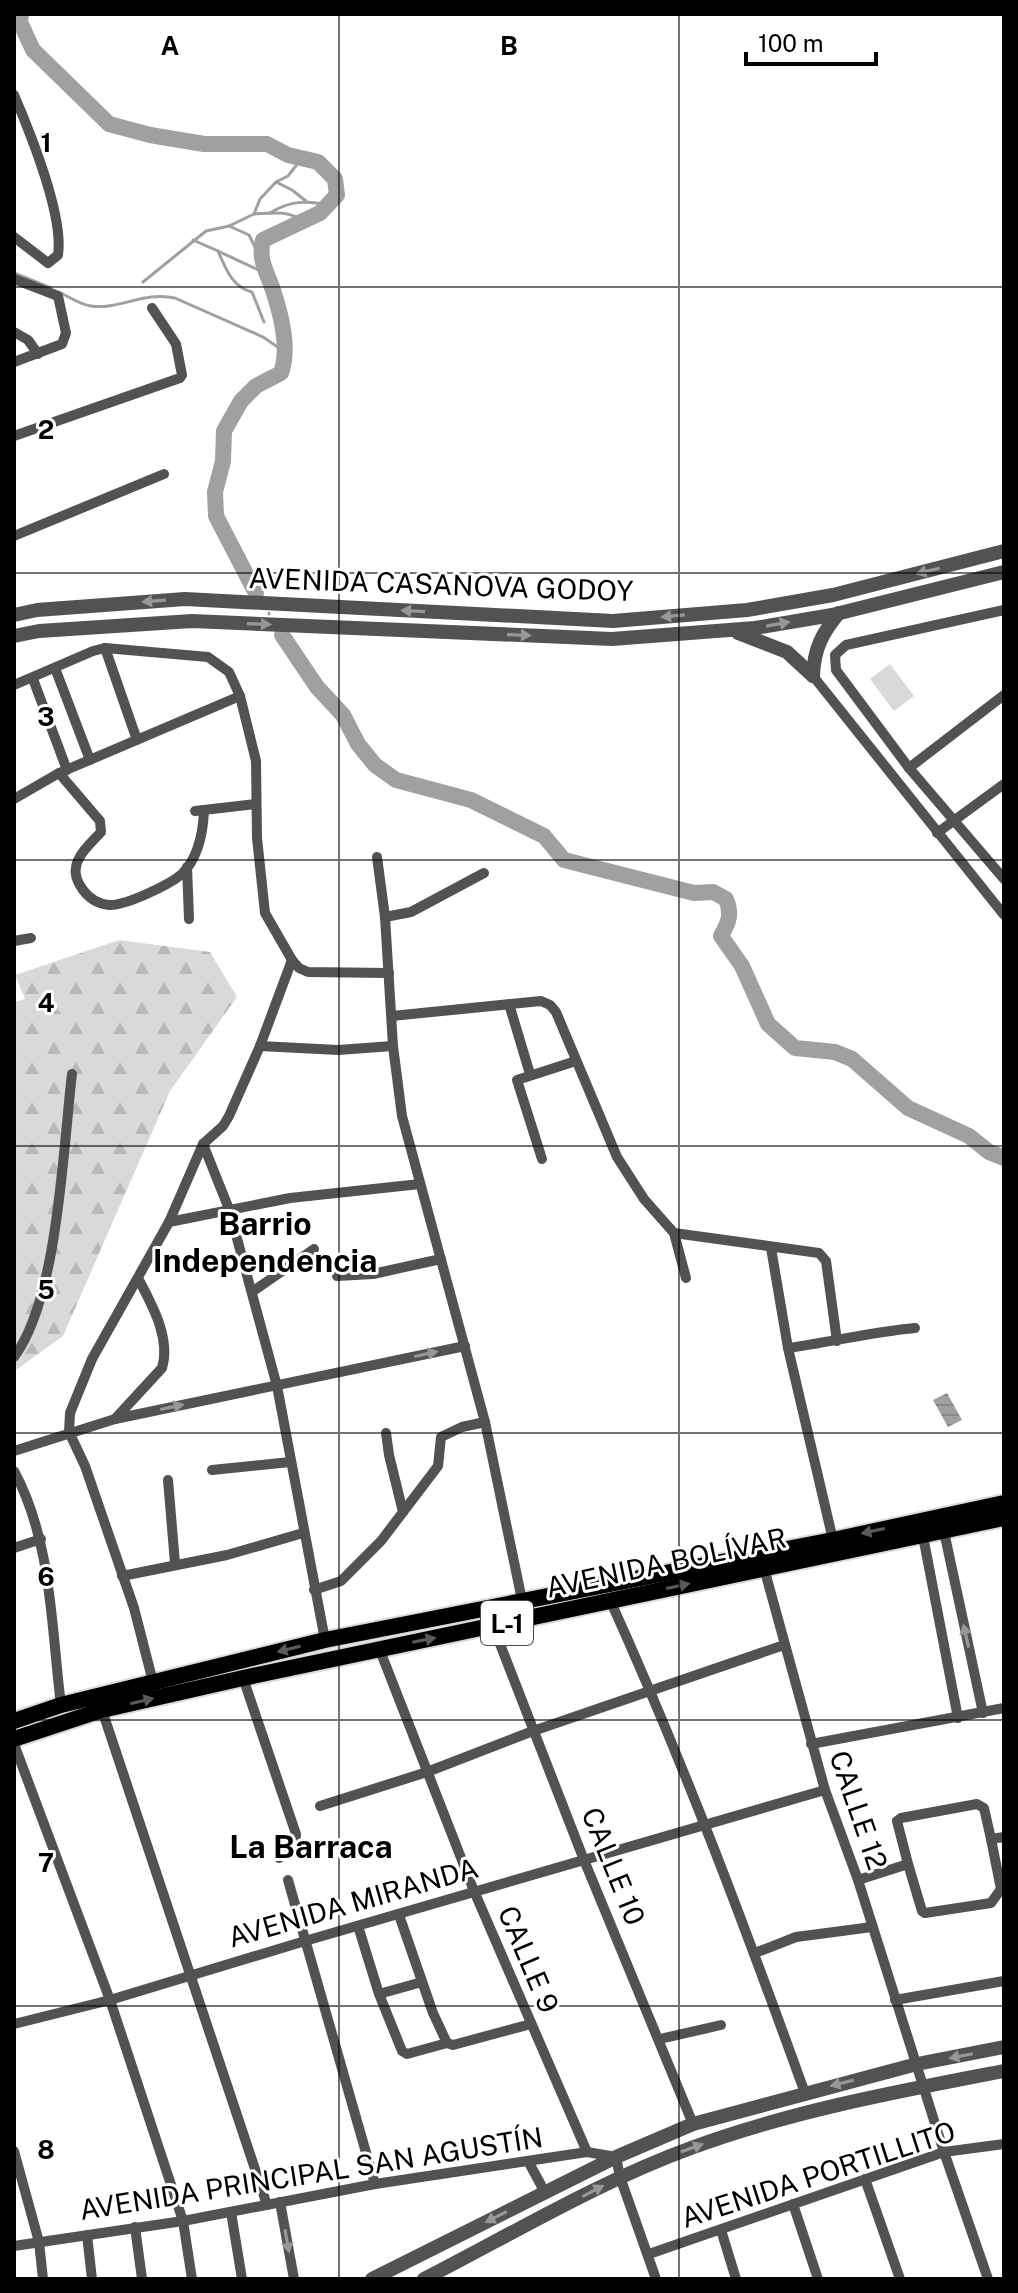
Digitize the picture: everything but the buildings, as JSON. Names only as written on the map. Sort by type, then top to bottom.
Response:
[{"type":"main road","name":"AVENIDA BOLÍVAR","points":[[942,1524],[1004,1503]]},
{"type":"main road","name":"AVENIDA BOLÍVAR","points":[[14,1721],[61,1705],[325,1640],[833,1540],[1004,1518]]},
{"type":"main road","name":"AVENIDA BOLÍVAR","points":[[14,1741],[102,1710],[379,1648],[764,1568],[921,1528]]},
{"type":"street","points":[[14,95],[29,129],[58,226],[58,255],[48,263],[14,237]]},
{"type":"street","points":[[14,126],[29,129]]},
{"type":"street","points":[[14,279],[58,296],[66,333],[62,344],[14,362]]},
{"type":"street","points":[[14,436],[180,378],[176,344],[152,308]]},
{"type":"street","points":[[14,332],[28,340],[38,354]]},
{"type":"street","points":[[14,536],[164,474]]},
{"type":"street","name":"AVENIDA CASANOVA GODOY","points":[[14,615],[37,610],[185,599],[613,621],[759,608],[833,595],[1004,551]]},
{"type":"street","name":"AVENIDA CASANOVA GODOY","points":[[14,636],[39,631],[192,621],[612,639],[731,630],[839,613],[1004,572]]},
{"type":"street","points":[[1004,610],[846,645],[835,655],[836,670],[909,768],[1004,879]]},
{"type":"street","points":[[813,676],[817,645],[839,613]]},
{"type":"street","points":[[731,630],[787,652],[813,676],[1004,915]]},
{"type":"street","points":[[105,648],[137,740]]},
{"type":"street","points":[[14,685],[105,648],[208,657],[229,672],[240,696],[256,761],[257,838],[265,913],[292,960],[308,972],[389,973]]},
{"type":"street","points":[[55,668],[90,760]]},
{"type":"street","points":[[33,679],[63,772],[100,821],[102,828],[75,867],[79,885],[98,903],[111,906],[167,883],[187,867],[204,830],[199,811],[256,804]]},
{"type":"street","points":[[909,768],[1004,695]]},
{"type":"street","points":[[14,799],[63,772],[240,696]]},
{"type":"street","points":[[937,833],[1004,784]]},
{"type":"street","points":[[377,857],[402,1116],[485,1422],[526,1619]]},
{"type":"street","points":[[187,867],[189,919]]},
{"type":"street","points":[[385,917],[411,912],[484,873]]},
{"type":"street","points":[[14,941],[31,938]]},
{"type":"street","points":[[153,1682],[134,1608],[85,1466],[69,1432],[70,1413],[92,1359],[169,1222],[203,1144],[223,1126],[229,1116],[260,1046],[292,960]]},
{"type":"street","points":[[392,1016],[541,1001],[550,1005],[556,1012],[617,1157],[644,1199],[674,1233],[686,1278]]},
{"type":"street","points":[[509,1004],[530,1074]]},
{"type":"street","points":[[260,1046],[338,1050],[393,1046]]},
{"type":"street","points":[[542,1159],[517,1082],[530,1074],[576,1061]]},
{"type":"street","points":[[14,1357],[24,1345],[39,1305],[51,1250],[72,1074]]},
{"type":"street","points":[[203,1144],[229,1209],[277,1386],[325,1640]]},
{"type":"street","points":[[169,1222],[290,1198],[420,1184]]},
{"type":"street","points":[[674,1233],[819,1253],[823,1257],[837,1341]]},
{"type":"street","points":[[771,1248],[788,1348],[833,1540]]},
{"type":"street","points":[[252,1292],[314,1249]]},
{"type":"street","points":[[337,1276],[373,1274],[441,1259]]},
{"type":"street","points":[[115,1419],[162,1368],[165,1358],[154,1307],[138,1278]]},
{"type":"street","points":[[788,1348],[837,1341],[870,1332],[915,1328]]},
{"type":"street","points":[[14,1451],[115,1419],[465,1346]]},
{"type":"street","points":[[314,1590],[341,1581],[381,1541],[438,1466],[441,1437],[462,1427],[485,1422]]},
{"type":"street","points":[[386,1433],[403,1512]]},
{"type":"street","points":[[212,1470],[290,1462]]},
{"type":"street","points":[[14,1471],[29,1498],[41,1539],[61,1705]]},
{"type":"street","points":[[168,1480],[175,1563]]},
{"type":"street","points":[[942,1524],[983,1713]]},
{"type":"street","points":[[921,1528],[958,1718]]},
{"type":"street","points":[[122,1576],[227,1555],[303,1533]]},
{"type":"street","points":[[14,1548],[41,1539]]},
{"type":"street","name":"CALLE 12","points":[[764,1568],[825,1790],[858,1880],[924,2086]]},
{"type":"street","points":[[610,1600],[705,1825],[805,2093]]},
{"type":"street","name":"CALLE 10","points":[[493,1626],[584,1860],[693,2124]]},
{"type":"street","points":[[320,1806],[427,1772],[533,1731],[784,1645]]},
{"type":"street","name":"CALLE 9","points":[[379,1648],[474,1891],[587,2152]]},
{"type":"street","points":[[243,1678],[296,1834],[295,1846],[279,1858]]},
{"type":"street","points":[[811,1744],[1004,1708]]},
{"type":"street","points":[[102,1710],[267,2205]]},
{"type":"street","points":[[14,1741],[110,2000],[183,2221],[192,2279]]},
{"type":"street","name":"AVENIDA MIRANDA","points":[[14,2024],[110,2000],[825,1790]]},
{"type":"street","points":[[977,1804],[984,1808],[1001,1889],[991,1903],[925,1913],[908,1864],[897,1821],[977,1804]]},
{"type":"street","points":[[991,1839],[1004,1837]]},
{"type":"street","points":[[858,1880],[908,1864]]},
{"type":"street","points":[[288,1880],[375,2184]]},
{"type":"street","points":[[399,1915],[447,2043]]},
{"type":"street","points":[[358,1926],[379,1994],[402,2051],[407,2054],[531,2024]]},
{"type":"street","points":[[755,1953],[796,1937],[872,1927]]},
{"type":"street","points":[[895,2000],[1004,1981]]},
{"type":"street","points":[[379,1994],[422,1982]]},
{"type":"street","points":[[660,2039],[721,2025]]},
{"type":"street","points":[[372,2279],[616,2157],[693,2124],[917,2064],[1004,2047]]},
{"type":"street","points":[[424,2279],[452,2272],[620,2177],[691,2148],[755,2127],[924,2086],[1004,2071]]},
{"type":"street","points":[[924,2086],[988,2279]]},
{"type":"street","name":"AVENIDA PORTILLITO","points":[[649,2254],[944,2152],[1004,2144]]},
{"type":"street","points":[[14,2151],[39,2242],[43,2279]]},
{"type":"street","name":"AVENIDA PRINCIPAL SAN AGUSTÍN","points":[[14,2246],[183,2221],[375,2184],[587,2152],[616,2157]]},
{"type":"street","points":[[616,2157],[620,2177],[656,2279]]},
{"type":"street","points":[[528,2161],[543,2194]]},
{"type":"street","points":[[865,2179],[900,2279]]},
{"type":"street","points":[[280,2202],[294,2279]]},
{"type":"street","points":[[793,2204],[818,2279]]},
{"type":"street","points":[[231,2212],[242,2279]]},
{"type":"street","points":[[135,2227],[142,2279]]},
{"type":"street","points":[[721,2230],[736,2279]]},
{"type":"street","points":[[87,2235],[92,2279]]},
{"type":"green space","points":[[890,664],[914,696],[894,711],[870,679]]},
{"type":"green space","points":[[119,940],[210,952],[237,997],[170,1091],[63,1336],[16,1370],[14,1002],[25,999],[15,975]]},
{"type":"shaded area","points":[[947,1393],[962,1420],[948,1427],[933,1400]]},
{"type":"waterway","points":[[21,14],[20,22],[33,50],[109,124],[204,144],[267,144],[288,155],[318,162],[335,179],[337,195],[320,213],[263,240],[262,260],[283,332],[284,363],[281,373],[256,386],[241,401],[224,431],[223,461],[215,492],[216,516],[256,593]]},
{"type":"waterway","points":[[143,282],[206,231],[229,226],[254,214],[260,199],[276,182],[288,176],[302,158]]},
{"type":"waterway","points":[[276,182],[306,201]]},
{"type":"waterway","points":[[270,213],[298,203],[328,205]]},
{"type":"waterway","points":[[254,214],[286,214],[303,221]]},
{"type":"waterway","points":[[229,226],[249,235],[259,255]]},
{"type":"waterway","points":[[193,240],[218,251],[235,282],[252,292],[264,322]]},
{"type":"waterway","points":[[218,251],[267,274]]},
{"type":"waterway","points":[[14,273],[51,288]]},
{"type":"waterway","points":[[61,293],[84,304],[101,307],[153,297],[175,298],[263,337],[282,350]]},
{"type":"waterway","points":[[282,635],[317,687],[343,715],[358,744],[375,765],[396,780],[471,800],[544,836],[564,860],[694,893],[713,892],[726,899],[729,918],[721,936],[742,966],[768,1024],[795,1048],[835,1052],[852,1059],[908,1108],[969,1136],[989,1152],[1004,1158]]},
{"type":"district","name":"Barrio Independencia","points":[[265,1242]]},
{"type":"district","name":"La Barraca","points":[[311,1846]]}]
